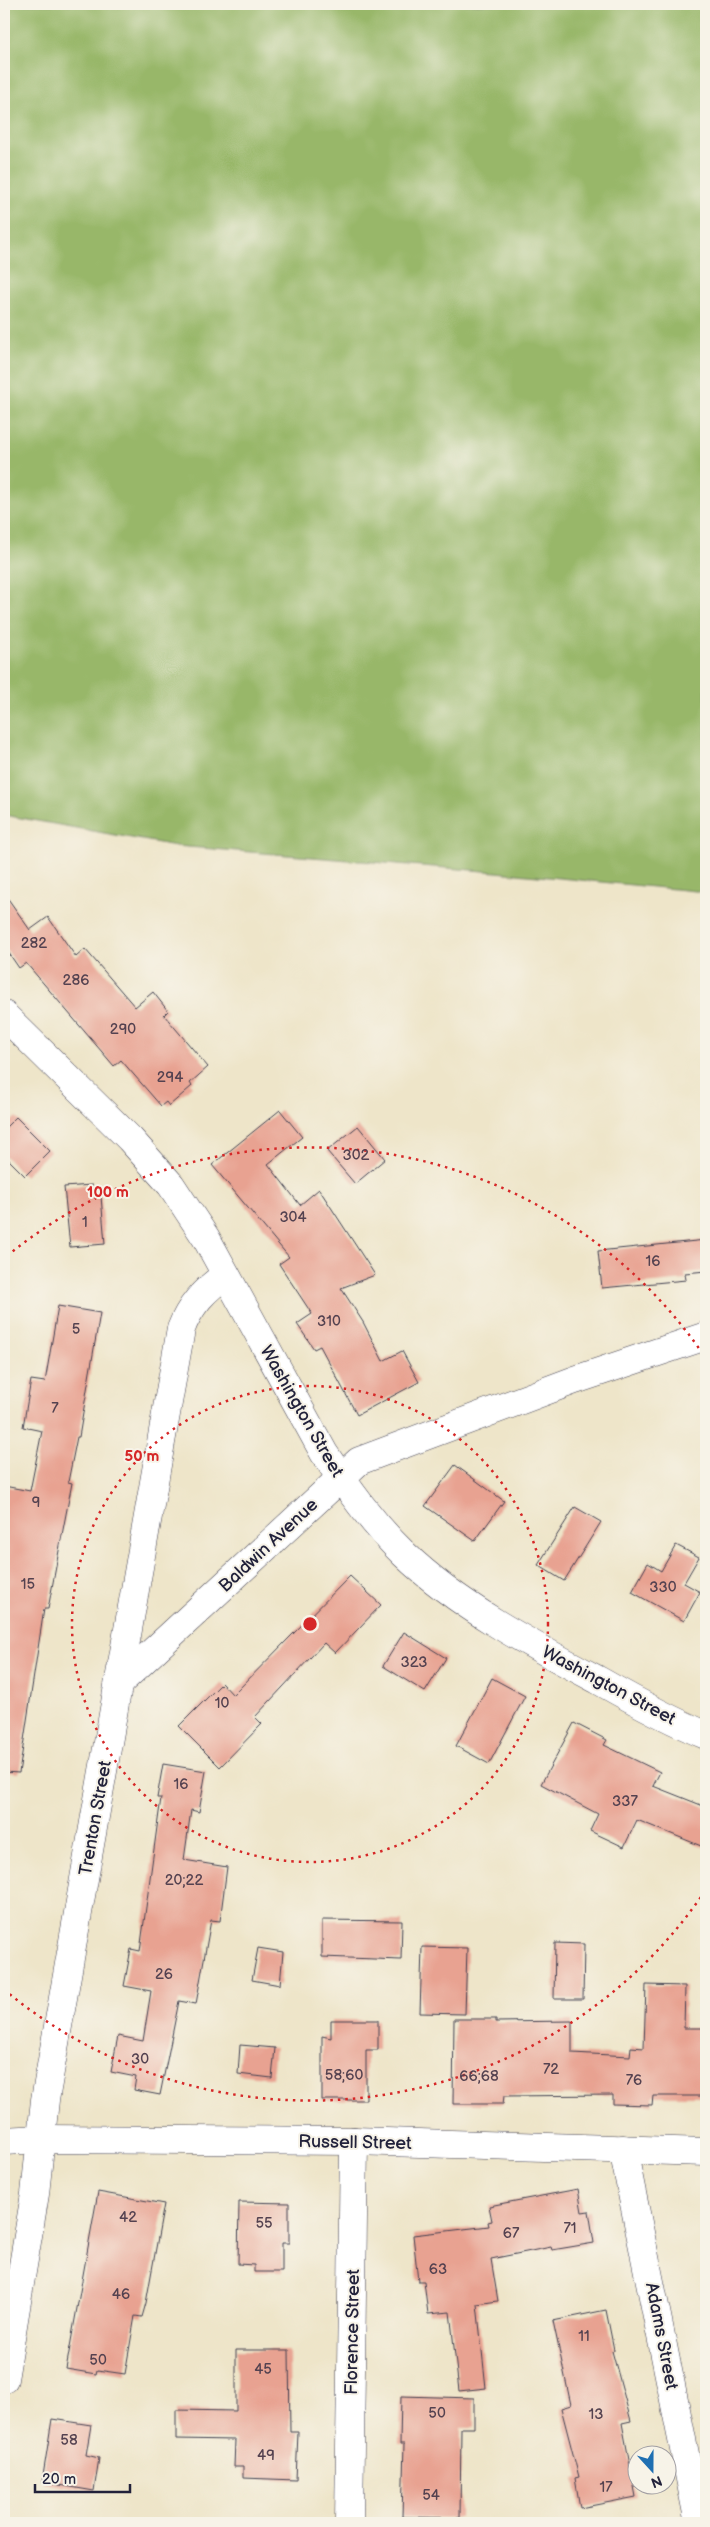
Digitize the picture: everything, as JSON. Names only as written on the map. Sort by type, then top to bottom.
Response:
[{"type":"street","name":"Washington Street","points":[[4,1014],[158,1169],[182,1201],[226,1275],[309,1429],[340,1478],[387,1537],[443,1586],[554,1657],[658,1713],[706,1735]]},
{"type":"street","name":"Trenton Street","points":[[4,2379],[36,2187],[45,2100],[181,1329],[196,1300],[226,1275]]},
{"type":"street","name":"Baldwin Avenue","points":[[119,1684],[340,1478],[368,1457],[575,1380],[706,1336]]},
{"type":"street","name":"Russell Street","points":[[4,2141],[41,2138],[354,2141],[706,2152]]},
{"type":"street","name":"Florence Street","points":[[349,2523],[354,2141]]},
{"type":"street","name":"Adams Street","points":[[624,2149],[699,2523]]},
{"type":"green space","points":[[4,4],[706,4],[706,892],[496,872],[176,846],[4,815]]},
{"type":"building","points":[[4,893],[30,930],[48,917],[76,957],[85,949],[135,1007],[153,992],[168,1011],[164,1015],[208,1067],[190,1083],[192,1086],[169,1106],[166,1102],[161,1106],[121,1060],[114,1066],[26,963],[19,968],[4,946]]},
{"type":"building","points":[[280,1110],[302,1137],[268,1164],[300,1205],[319,1189],[375,1275],[341,1288],[363,1322],[383,1361],[402,1351],[419,1382],[357,1415],[320,1346],[314,1349],[297,1324],[312,1314],[279,1264],[289,1257],[212,1165]]},
{"type":"building","points":[[16,1117],[50,1151],[25,1176],[4,1155],[4,1129]]},
{"type":"building","points":[[358,1126],[385,1159],[355,1184],[327,1151]]},
{"type":"building","points":[[92,1185],[94,1197],[101,1196],[105,1244],[70,1247],[64,1187]]},
{"type":"building","points":[[706,1240],[706,1271],[685,1273],[686,1280],[602,1288],[598,1251]]},
{"type":"building","points":[[58,1306],[100,1313],[79,1437],[77,1437],[68,1482],[72,1483],[48,1609],[44,1609],[19,1773],[4,1772],[4,1486],[30,1491],[42,1431],[23,1427],[31,1380],[45,1382]]},
{"type":"building","points":[[455,1465],[504,1501],[475,1541],[425,1506]]},
{"type":"building","points":[[575,1507],[601,1522],[564,1581],[538,1565]]},
{"type":"building","points":[[676,1545],[699,1557],[684,1583],[700,1592],[684,1621],[632,1592],[648,1563],[661,1571]]},
{"type":"building","points":[[350,1576],[381,1605],[335,1653],[324,1643],[255,1717],[262,1724],[220,1767],[179,1726],[222,1683],[233,1695]]},
{"type":"building","points":[[404,1632],[446,1658],[425,1692],[383,1666]]},
{"type":"building","points":[[492,1678],[525,1696],[489,1764],[456,1746]]},
{"type":"building","points":[[574,1723],[607,1740],[604,1745],[660,1772],[653,1786],[706,1807],[706,1848],[637,1820],[624,1847],[590,1831],[598,1814],[541,1784]]},
{"type":"building","points":[[163,1764],[206,1771],[199,1812],[191,1810],[184,1860],[227,1867],[220,1921],[211,1920],[196,2004],[179,2001],[160,2095],[134,2090],[136,2077],[111,2072],[118,2036],[143,2041],[151,1991],[124,1986],[131,1949],[140,1951],[161,1798],[157,1798]]},
{"type":"building","points":[[322,1920],[402,1921],[401,1960],[322,1957]]},
{"type":"building","points":[[555,1943],[584,1944],[583,1999],[554,1999]]},
{"type":"building","points":[[422,1947],[467,1948],[465,2014],[420,2013]]},
{"type":"building","points":[[258,1948],[283,1952],[280,1985],[252,1980]]},
{"type":"building","points":[[646,1985],[685,1986],[684,2028],[706,2028],[706,2096],[653,2096],[652,2105],[613,2104],[613,2095],[504,2096],[503,2104],[453,2104],[454,2019],[496,2019],[496,2022],[572,2021],[572,2053],[630,2056],[631,2047],[644,2048]]},
{"type":"building","points":[[331,2020],[378,2020],[378,2050],[366,2050],[366,2100],[322,2100],[322,2036],[331,2038]]},
{"type":"building","points":[[240,2045],[275,2048],[272,2078],[238,2074]]},
{"type":"building","points":[[578,2189],[582,2212],[589,2211],[594,2243],[552,2250],[551,2247],[491,2259],[498,2301],[477,2304],[486,2388],[459,2391],[450,2312],[428,2314],[424,2281],[418,2281],[413,2235],[489,2226],[488,2222],[492,2221],[489,2206]]},
{"type":"building","points":[[98,2192],[164,2204],[146,2303],[142,2317],[135,2316],[125,2374],[97,2370],[96,2374],[66,2369]]},
{"type":"building","points":[[239,2202],[289,2203],[289,2243],[282,2243],[282,2272],[254,2272],[254,2265],[238,2264]]},
{"type":"building","points":[[606,2310],[614,2350],[612,2351],[631,2421],[622,2423],[628,2455],[628,2494],[635,2494],[636,2497],[580,2508],[575,2478],[579,2477],[561,2408],[571,2405],[553,2321]]},
{"type":"building","points":[[236,2350],[289,2350],[290,2432],[298,2432],[296,2480],[243,2478],[243,2467],[234,2467],[235,2440],[176,2439],[176,2410],[236,2411]]},
{"type":"building","points":[[401,2396],[474,2398],[474,2428],[461,2428],[460,2518],[402,2517],[404,2444],[400,2444]]},
{"type":"building","points":[[52,2419],[91,2425],[86,2455],[99,2458],[94,2491],[42,2482]]}]
